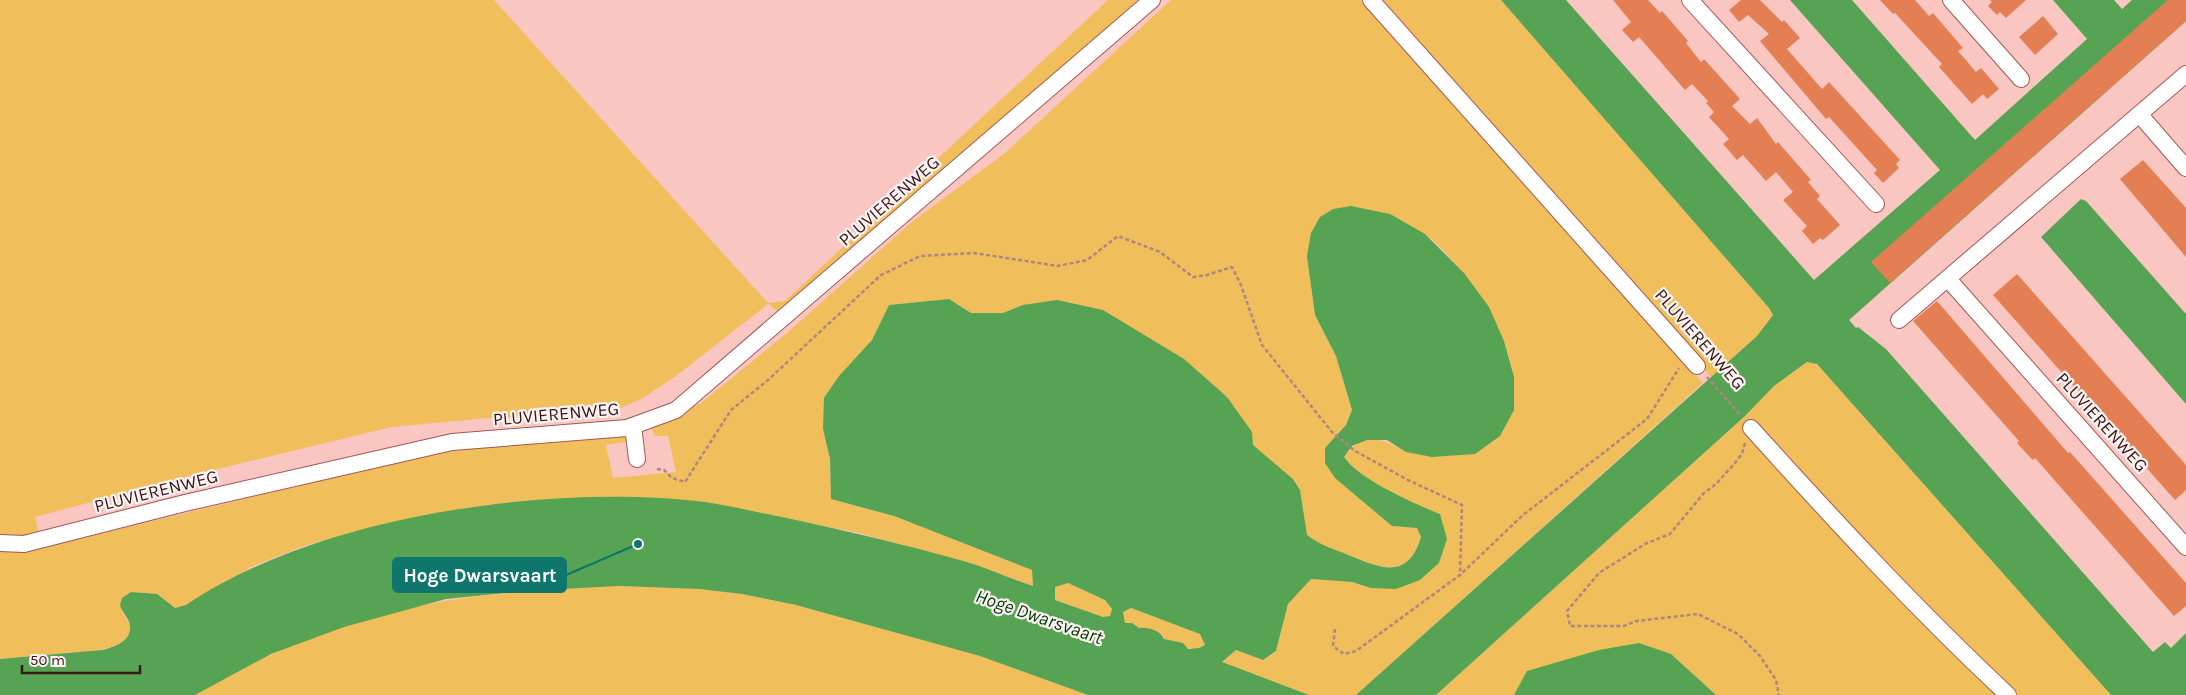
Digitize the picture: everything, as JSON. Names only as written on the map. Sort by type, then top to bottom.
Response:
[{"type":"street","name":"PLUVIERENWEG","points":[[0,543],[24,544],[184,504],[452,442],[626,428],[676,410],[1152,0]]},
{"type":"street","name":"PLUVIERENWEG","points":[[1371,0],[1693,360]]},
{"type":"street","points":[[1690,0],[1876,204]]},
{"type":"street","points":[[1951,0],[2021,79]]},
{"type":"street","points":[[1899,320],[2186,74]]},
{"type":"street","points":[[2140,115],[2186,168]]},
{"type":"street","name":"PLUVIERENWEG","points":[[1948,279],[2186,547]]},
{"type":"street","points":[[633,426],[637,459]]},
{"type":"street","points":[[1751,428],[1872,562],[1937,629],[2008,695]]},
{"type":"path","points":[[657,469],[664,470],[672,478],[685,482],[731,410],[768,380],[880,275],[920,256],[974,252],[1058,266],[1087,260],[1118,236],[1160,252],[1194,277],[1232,267],[1241,284],[1262,345],[1332,432],[1356,451],[1408,480],[1462,504],[1460,575]]},
{"type":"path","name":"PLUVIERENWEG","points":[[1693,360],[1751,428]]},
{"type":"path","points":[[1335,628],[1333,646],[1344,654],[1356,651],[1460,575],[1523,515],[1647,419],[1693,360]]},
{"type":"path","points":[[1751,428],[1746,433],[1742,454],[1670,534],[1645,544],[1599,573],[1567,611],[1570,626],[1624,626],[1636,621],[1698,614],[1738,634],[1760,656],[1776,680],[1779,695]]},
{"type":"shaded area","points":[[0,0],[494,0],[768,303],[785,301],[1108,0],[1138,0],[781,314],[768,304],[676,376],[643,398],[612,412],[488,418],[392,427],[197,474],[35,517],[39,534],[0,538]]},
{"type":"shaded area","points":[[1171,0],[1361,0],[1703,383],[1356,695],[1309,695],[1222,663],[1236,650],[1263,660],[1276,652],[1288,604],[1311,579],[1352,582],[1371,588],[1420,580],[1439,563],[1447,539],[1439,514],[1414,504],[1363,475],[1344,457],[1351,449],[1366,440],[1381,440],[1406,452],[1514,410],[1511,367],[1504,342],[1491,315],[1468,281],[1442,249],[1430,238],[1419,232],[1310,279],[1315,315],[1336,356],[1352,410],[1346,425],[1325,448],[1359,497],[1392,526],[1417,528],[1421,537],[1415,551],[1409,560],[1401,565],[1392,567],[1371,564],[1326,547],[1306,535],[1300,490],[1293,479],[1252,445],[1122,322],[1103,310],[1023,305],[1003,313],[971,313],[949,299],[889,305],[872,340],[839,376],[823,429],[830,459],[831,499],[894,516],[1032,570],[1033,586],[968,563],[859,533],[705,502],[638,498],[508,503],[429,515],[301,547],[251,567],[186,605],[175,608],[157,594],[131,592],[121,611],[130,628],[129,635],[122,642],[108,648],[90,652],[0,659],[0,551],[28,551],[427,455],[467,449],[625,436],[626,442],[606,445],[613,478],[676,472],[668,436],[655,436],[651,428],[701,403],[787,333],[913,221],[1005,153]]},
{"type":"shaded area","points":[[1382,0],[1501,0],[1769,308],[1773,315],[1757,336],[1711,377]]},
{"type":"shaded area","points":[[1807,362],[1817,364],[2111,695],[1716,695],[1671,654],[1518,690],[1514,695],[1436,695],[1745,416],[1774,386]]},
{"type":"shaded area","points":[[1068,583],[1105,600],[1112,609],[1110,616],[1103,617],[1055,600],[1055,587]]},
{"type":"shaded area","points":[[619,586],[699,589],[742,594],[796,605],[980,656],[1088,695],[195,695],[259,660],[293,645],[364,620],[400,610],[490,595]]},
{"type":"shaded area","points":[[1131,608],[1201,634],[1205,645],[1195,649],[1184,647],[1164,639],[1163,635],[1125,623],[1123,612]]},
{"type":"water","points":[[1501,0],[1566,0],[1814,280],[1940,170],[1790,0],[1852,0],[1975,140],[2087,39],[2053,0],[2114,0],[2122,9],[2132,0],[2186,0],[2186,21],[1849,320],[1856,328],[1858,327],[1886,349],[2153,652],[2165,642],[2171,648],[2186,633],[2186,695],[2111,695],[1817,364],[1807,362],[1774,386],[1745,416],[1436,695],[1356,695],[1757,336],[1773,315],[1769,308]]},
{"type":"water","points":[[2081,199],[2086,201],[2186,314],[2186,404],[2041,237]]},
{"type":"water","points":[[1351,206],[1390,214],[1425,234],[1464,273],[1489,307],[1504,341],[1514,377],[1514,410],[1500,436],[1475,454],[1432,457],[1406,452],[1387,440],[1367,440],[1352,446],[1344,457],[1352,466],[1374,482],[1440,514],[1447,539],[1439,563],[1420,580],[1396,589],[1371,588],[1352,582],[1311,579],[1288,604],[1276,651],[1263,660],[1236,650],[1222,662],[1309,695],[1088,695],[980,656],[796,605],[742,594],[699,589],[619,586],[526,591],[446,599],[344,627],[271,654],[195,695],[0,695],[0,659],[102,650],[123,642],[129,634],[130,628],[120,605],[122,598],[131,592],[157,594],[175,608],[186,605],[239,574],[300,549],[366,528],[436,513],[506,503],[576,498],[643,497],[705,502],[877,538],[967,562],[1033,586],[1032,570],[894,516],[831,499],[830,459],[823,429],[824,398],[839,376],[872,340],[889,305],[949,299],[971,313],[1003,313],[1023,305],[1057,300],[1103,310],[1184,359],[1227,397],[1252,432],[1253,445],[1293,479],[1300,490],[1307,535],[1322,544],[1371,564],[1382,567],[1401,565],[1409,560],[1415,551],[1421,537],[1417,528],[1392,526],[1335,478],[1325,463],[1325,448],[1346,425],[1352,410],[1336,356],[1315,315],[1307,256],[1311,233],[1320,217],[1333,209]],"holes":[[[1068,583],[1105,600],[1112,609],[1110,616],[1103,617],[1055,600],[1055,587]],[[1131,608],[1200,634],[1205,645],[1199,648],[1188,649],[1183,643],[1164,639],[1160,633],[1153,630],[1139,628],[1132,623],[1125,623],[1123,612]]]},
{"type":"water","points":[[1639,643],[1671,654],[1716,695],[1514,695],[1527,671],[1599,650]]},
{"type":"building","points":[[1613,0],[1648,0],[1660,13],[1662,11],[1688,41],[1686,43],[1701,62],[1704,59],[1740,99],[1732,106],[1750,124],[1757,118],[1776,144],[1778,142],[1811,180],[1808,182],[1820,196],[1817,199],[1840,225],[1823,240],[1820,238],[1813,244],[1802,231],[1807,226],[1783,200],[1793,192],[1776,172],[1766,181],[1743,155],[1737,160],[1723,144],[1729,139],[1709,117],[1714,112],[1706,103],[1708,101],[1692,84],[1685,90],[1639,37],[1633,42],[1622,30],[1631,22]]},
{"type":"building","points":[[1741,0],[1760,0],[1782,22],[1784,20],[1800,38],[1787,49],[1822,89],[1829,82],[1900,160],[1896,164],[1899,168],[1883,183],[1874,173],[1877,170],[1829,117],[1826,119],[1760,41],[1769,34],[1748,15],[1739,22],[1729,10]]},
{"type":"building","points":[[1880,0],[1915,0],[1929,16],[1933,13],[1963,48],[1958,51],[1976,72],[1981,68],[1999,89],[1987,99],[1983,94],[1972,104],[1939,67],[1942,64],[1895,13],[1893,14]]},
{"type":"building","points":[[1990,0],[2026,0],[2006,18],[2000,12],[1997,15],[1988,6],[1992,2]]},
{"type":"building","points":[[2168,0],[2186,0],[2186,21],[1890,283],[1871,262]]},
{"type":"building","points":[[2043,16],[2058,34],[2035,55],[2019,37]]},
{"type":"building","points":[[2143,160],[2186,208],[2186,257],[2120,179]]},
{"type":"building","points":[[2017,274],[2186,465],[2186,490],[2175,500],[1993,295]]},
{"type":"building","points":[[1937,301],[2068,453],[2070,452],[2186,583],[2186,606],[2174,616],[2035,458],[2033,460],[2017,443],[2019,441],[1913,321]]},
{"type":"place","name":"Hoge Dwarsvaart","points":[[638,544]]}]
